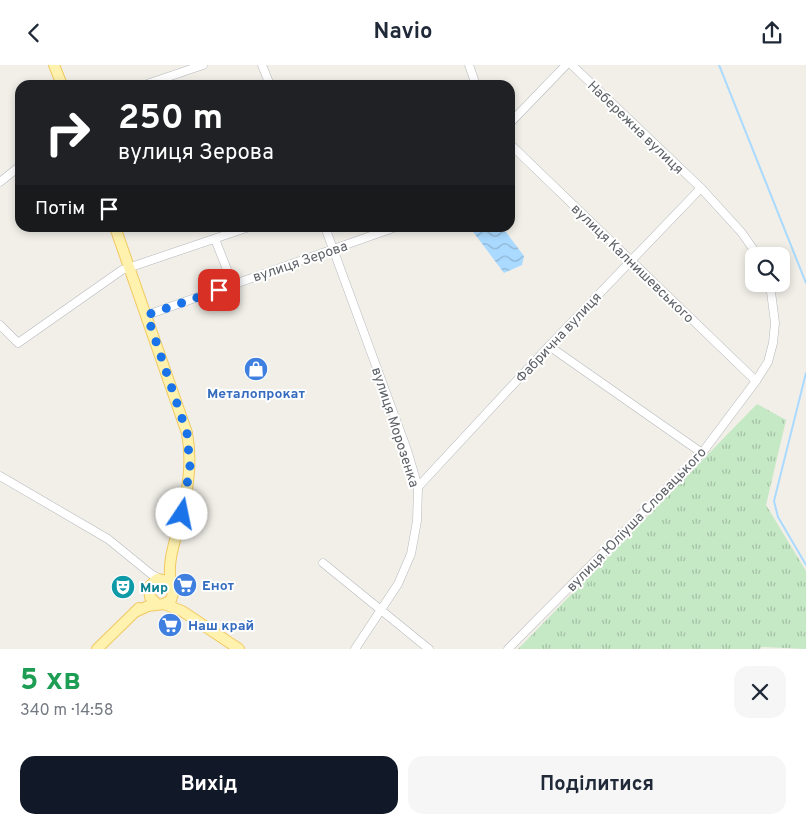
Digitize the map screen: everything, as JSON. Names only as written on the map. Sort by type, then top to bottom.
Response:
[{"type":"main road","points":[[54,65],[60,80]]},
{"type":"main road","points":[[97,649],[132,614],[154,581],[160,579],[170,562],[184,502],[190,452],[187,433],[117,232]]},
{"type":"main road","points":[[132,614],[171,600],[173,588],[170,562]]},
{"type":"main road","points":[[160,579],[173,588],[188,615]]},
{"type":"main road","points":[[149,590],[160,604],[188,615],[239,649]]},
{"type":"street","points":[[159,80],[203,65]]},
{"type":"street","points":[[262,65],[268,80]]},
{"type":"street","points":[[469,65],[474,80]]},
{"type":"street","points":[[515,118],[566,65]]},
{"type":"street","name":"Набережна вулиця","points":[[572,65],[701,189],[742,233],[752,247]]},
{"type":"street","name":"вулиця Калнишевського","points":[[515,149],[756,381]]},
{"type":"street","points":[[0,182],[15,170]]},
{"type":"street","name":"Фабрична вулиця","points":[[418,487],[549,346],[701,189]]},
{"type":"street","points":[[0,325],[18,343],[129,267],[235,232]]},
{"type":"street","name":"вулиця Морозенка","points":[[327,232],[407,450],[418,487],[417,521],[410,554],[398,584],[356,649]]},
{"type":"street","name":"вулиця Зерова","points":[[147,315],[382,232]]},
{"type":"street","points":[[215,239],[233,285]]},
{"type":"street","name":"вулиця Юліуша Словацького","points":[[508,649],[702,453],[756,381],[768,362],[774,343],[775,323],[771,292]]},
{"type":"street","points":[[549,346],[702,453]]},
{"type":"street","points":[[0,476],[108,539],[144,569],[160,579]]},
{"type":"street","points":[[323,563],[429,649]]},
{"type":"street","points":[[144,569],[149,590]]},
{"type":"green space","points":[[757,404],[786,420],[766,505],[806,571],[806,649],[762,647],[760,649],[518,649]]},
{"type":"water","points":[[473,232],[506,232],[524,256],[522,265],[504,273]]},
{"type":"waterway","points":[[719,65],[806,283]]},
{"type":"waterway","points":[[806,373],[774,501],[778,517],[806,565]]},
{"type":"place","name":"Металопрокат","points":[[256,369]]},
{"type":"place","name":"Енот","points":[[185,585]]},
{"type":"place","name":"Мир","points":[[123,587]]},
{"type":"place","name":"Наш край","points":[[170,625]]},
{"type":"route","points":[[182,514],[190,467],[187,433],[147,315],[219,290]]}]
